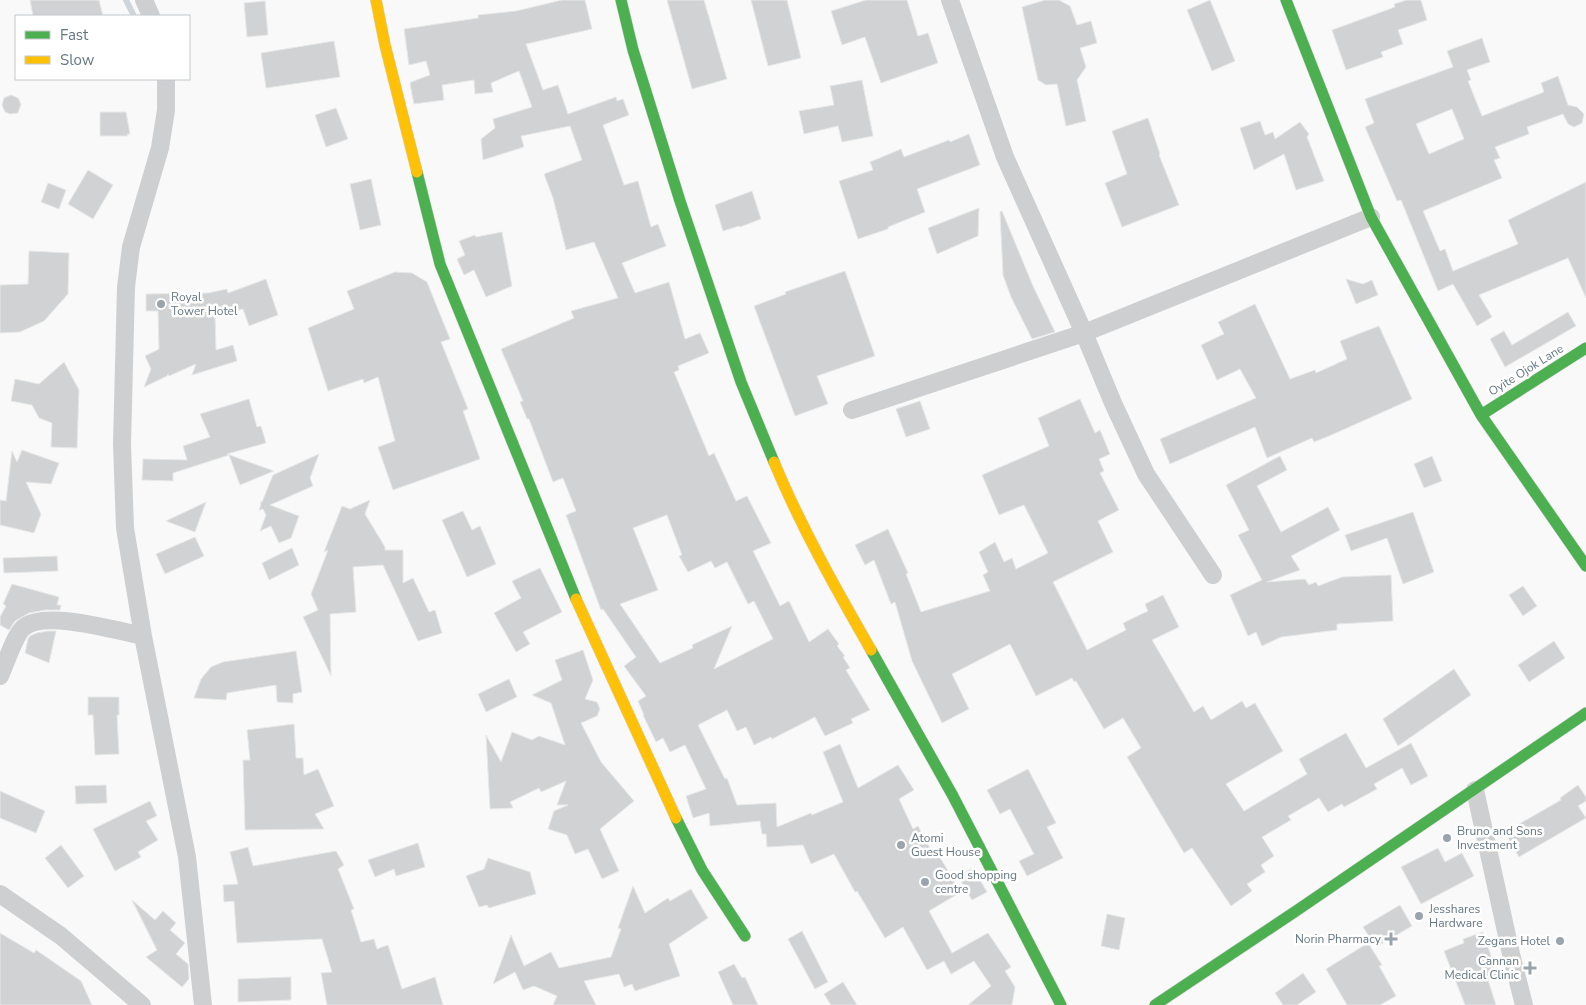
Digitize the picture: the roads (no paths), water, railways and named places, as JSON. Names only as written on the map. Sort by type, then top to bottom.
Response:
[{"type":"street","points":[[144,0],[151,15]]},
{"type":"street","points":[[376,0],[385,45],[440,264],[579,606],[663,792],[702,870],[745,936]]},
{"type":"street","points":[[621,0],[633,50],[734,364],[787,493],[830,578],[953,796],[1061,1005]]},
{"type":"street","points":[[950,0],[1004,157],[1146,474],[1213,575]]},
{"type":"street","points":[[1286,0],[1371,217],[1480,415],[1586,566]]},
{"type":"street","points":[[166,80],[166,110],[160,148],[131,247],[126,287],[122,444],[125,528],[187,857],[203,1005]]},
{"type":"street","points":[[852,410],[1084,333],[1371,217]]},
{"type":"street","name":"Oyite Ojok Lane","points":[[1480,415],[1586,348]]},
{"type":"street","points":[[0,676],[23,628],[35,622],[48,620],[92,624],[144,636]]},
{"type":"street","points":[[1155,1005],[1586,713]]},
{"type":"street","points":[[1475,790],[1524,1005]]},
{"type":"street","points":[[0,894],[61,936],[142,1005]]},
{"type":"waterway","points":[[126,0],[134,15]]},
{"type":"place","name":"Royal Tower Hotel","points":[[161,304]]},
{"type":"place","name":"Bruno and Sons Investment","points":[[1447,838]]},
{"type":"place","name":"Atomi Guest House","points":[[901,845]]},
{"type":"place","name":"Good shopping centre","points":[[925,882]]},
{"type":"place","name":"Jesshares Hardware","points":[[1419,916]]},
{"type":"place","name":"Norin Pharmacy","points":[[1391,939]]},
{"type":"place","name":"Zegans Hotel","points":[[1560,941]]},
{"type":"place","name":"Cannan Medical Clinic","points":[[1530,968]]}]
